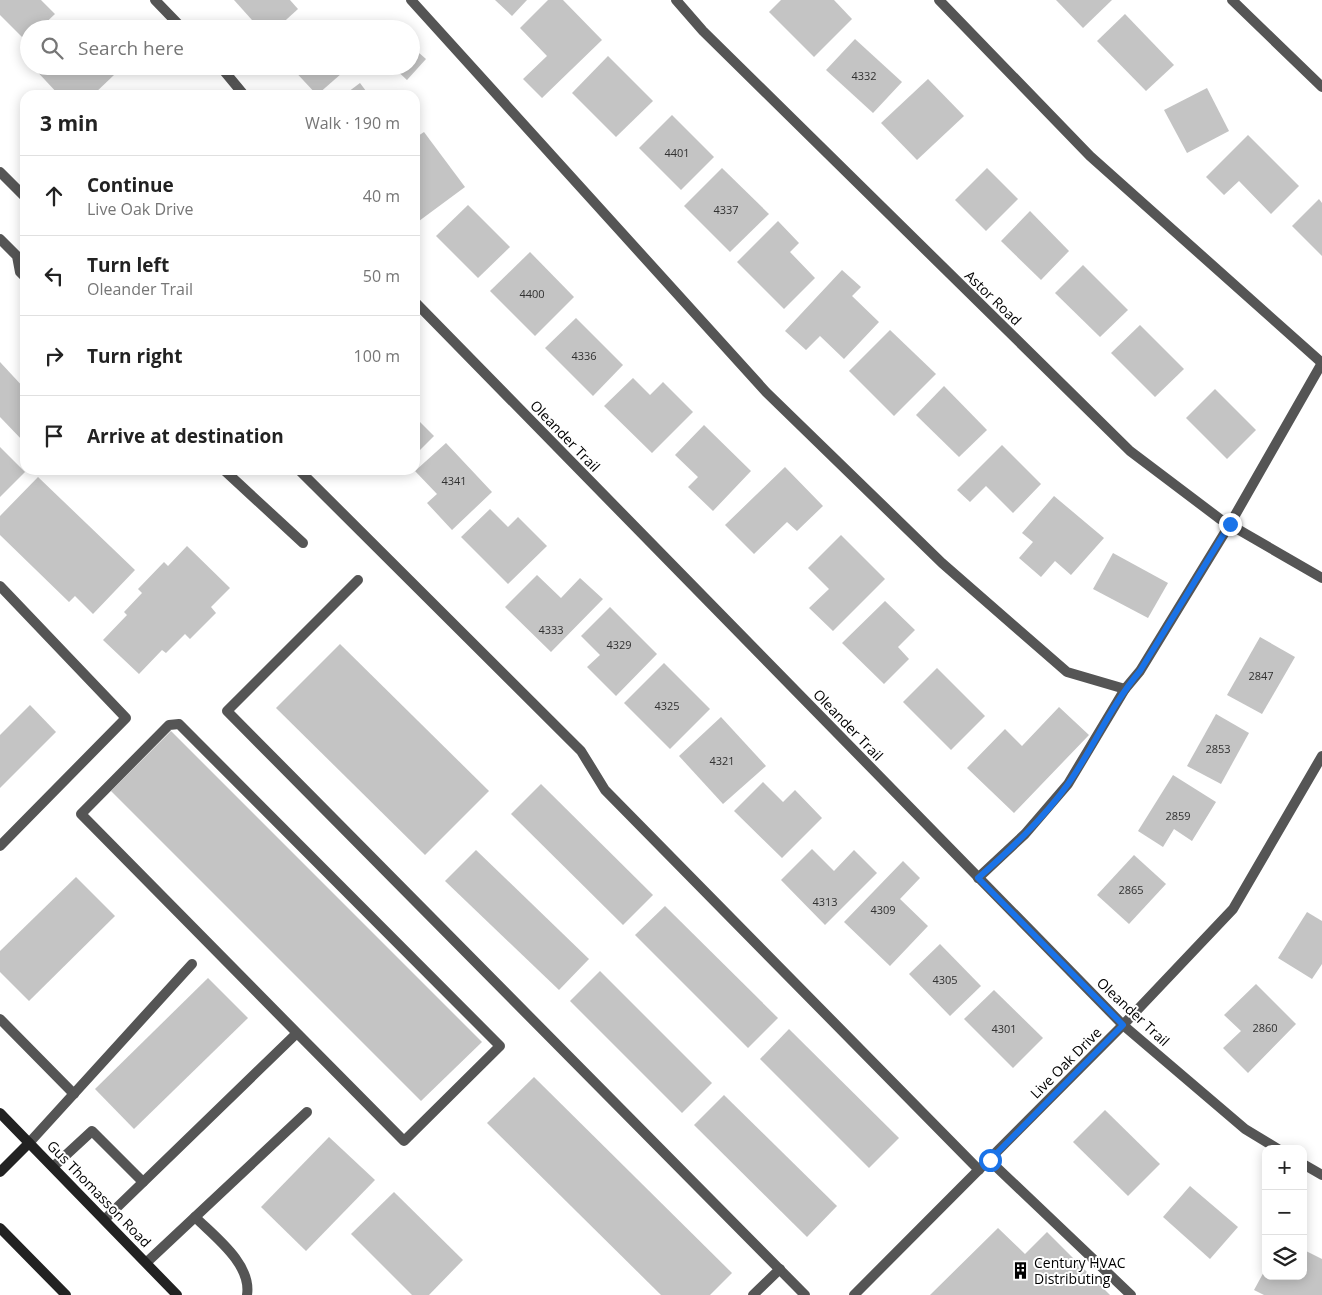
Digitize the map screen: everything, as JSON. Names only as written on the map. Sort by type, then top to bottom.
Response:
[{"type":"main road","name":"Gus Thomasson Road","points":[[0,1113],[177,1295]]},
{"type":"main road","points":[[0,1172],[29,1143]]},
{"type":"main road","points":[[0,1228],[66,1295]]},
{"type":"street","points":[[155,0],[174,20]]},
{"type":"street","points":[[412,0],[766,392],[942,563],[1067,672],[1124,689]]},
{"type":"street","name":"Astor Road","points":[[676,0],[718,45],[1130,451],[1230,524],[1322,578]]},
{"type":"street","points":[[939,0],[1090,156],[1322,363],[1230,524],[1140,671],[1124,689],[1089,752],[1063,791],[1025,834],[978,878]]},
{"type":"street","points":[[1232,0],[1322,87]]},
{"type":"street","points":[[227,75],[240,90]]},
{"type":"street","points":[[0,172],[20,192]]},
{"type":"street","points":[[2,246],[17,256],[20,272]]},
{"type":"street","name":"Oleander Trail","points":[[420,307],[1123,1025],[1244,1129],[1271,1145]]},
{"type":"street","points":[[229,475],[303,543]]},
{"type":"street","points":[[304,475],[581,751],[605,790],[979,1170]]},
{"type":"street","points":[[358,580],[227,711],[805,1295]]},
{"type":"street","points":[[0,586],[126,718],[0,846]]},
{"type":"street","points":[[179,724],[500,1046],[404,1141],[297,1033],[81,814],[169,725],[179,724]]},
{"type":"street","name":"Live Oak Drive","points":[[854,1295],[1123,1025],[1234,909],[1322,756]]},
{"type":"street","points":[[29,1143],[192,964]]},
{"type":"street","points":[[0,1019],[74,1094]]},
{"type":"street","points":[[105,1219],[297,1033]]},
{"type":"street","points":[[146,1262],[307,1112]]},
{"type":"street","points":[[54,1167],[92,1131],[143,1182]]},
{"type":"street","points":[[990,1160],[1131,1295]]},
{"type":"street","points":[[1307,1166],[1322,1174]]},
{"type":"street","points":[[195,1217],[236,1259],[244,1274],[247,1295]]},
{"type":"street","points":[[753,1295],[780,1269]]},
{"type":"building","points":[[0,0],[41,0],[55,14],[49,20],[20,20],[20,35],[0,15]]},
{"type":"building","points":[[234,0],[290,0],[298,9],[286,20],[252,20]]},
{"type":"building","points":[[495,0],[527,0],[512,16]]},
{"type":"building","points":[[548,0],[563,0],[602,40],[542,98],[523,79],[547,56],[520,28]]},
{"type":"building","points":[[781,0],[834,0],[852,19],[814,57],[769,12]]},
{"type":"building","points":[[1056,0],[1112,0],[1083,28]]},
{"type":"building","points":[[1125,14],[1174,65],[1146,91],[1097,41]]},
{"type":"building","points":[[855,39],[902,82],[873,113],[826,70]]},
{"type":"building","points":[[420,54],[426,59],[420,66]]},
{"type":"building","points":[[608,56],[653,101],[616,137],[572,93]]},
{"type":"building","points":[[40,75],[114,75],[98,90],[54,90]]},
{"type":"building","points":[[298,75],[340,75],[323,90],[312,90]]},
{"type":"building","points":[[402,75],[412,75],[407,80]]},
{"type":"building","points":[[928,79],[964,116],[917,160],[881,123]]},
{"type":"building","points":[[360,83],[365,90],[351,90]]},
{"type":"building","points":[[1207,88],[1229,131],[1187,153],[1164,110]]},
{"type":"building","points":[[672,115],[714,157],[681,190],[639,148]]},
{"type":"building","points":[[424,132],[465,187],[420,220],[420,135]]},
{"type":"building","points":[[1248,135],[1299,186],[1271,214],[1239,181],[1224,195],[1206,177]]},
{"type":"building","points":[[722,168],[769,214],[730,252],[684,206]]},
{"type":"building","points":[[987,168],[1018,199],[986,231],[955,200]]},
{"type":"building","points":[[1319,199],[1322,203],[1322,256],[1292,226]]},
{"type":"building","points":[[468,205],[510,247],[478,278],[436,236]]},
{"type":"building","points":[[1030,211],[1069,251],[1041,280],[1001,241]]},
{"type":"building","points":[[778,221],[799,243],[790,252],[815,278],[784,309],[737,262]]},
{"type":"building","points":[[530,252],[574,297],[535,336],[490,291]]},
{"type":"building","points":[[1083,265],[1128,310],[1100,337],[1055,293]]},
{"type":"building","points":[[842,270],[861,287],[852,296],[879,322],[844,359],[820,336],[806,350],[785,331]]},
{"type":"building","points":[[576,318],[623,365],[593,396],[545,348]]},
{"type":"building","points":[[1140,325],[1184,369],[1155,397],[1111,353]]},
{"type":"building","points":[[890,330],[936,374],[894,416],[849,371]]},
{"type":"building","points":[[0,362],[20,384],[20,438],[0,417]]},
{"type":"building","points":[[633,378],[650,395],[663,382],[693,412],[652,453],[604,406]]},
{"type":"building","points":[[944,386],[987,430],[959,457],[916,415]]},
{"type":"building","points":[[1215,389],[1256,430],[1227,459],[1186,418]]},
{"type":"building","points":[[420,422],[434,436],[420,450]]},
{"type":"building","points":[[704,425],[751,471],[713,511],[688,487],[698,477],[675,455]]},
{"type":"building","points":[[446,443],[492,492],[452,530],[427,503],[437,494],[419,475],[420,466]]},
{"type":"building","points":[[1002,445],[1041,484],[1013,513],[986,486],[970,502],[957,490]]},
{"type":"building","points":[[0,447],[20,467],[20,475],[22,475],[0,497]]},
{"type":"building","points":[[785,467],[823,506],[797,531],[787,522],[754,554],[725,525]]},
{"type":"building","points":[[38,477],[135,570],[93,614],[75,596],[69,602],[0,535],[0,516]]},
{"type":"building","points":[[1054,496],[1104,538],[1071,575],[1055,561],[1041,577],[1019,558],[1033,542],[1022,533]]},
{"type":"building","points":[[490,509],[508,527],[518,517],[547,546],[508,584],[461,537]]},
{"type":"building","points":[[841,535],[885,579],[833,631],[809,608],[829,589],[808,568]]},
{"type":"building","points":[[187,546],[230,588],[211,607],[216,613],[190,639],[185,634],[166,653],[162,650],[139,674],[103,640],[127,615],[124,612],[142,593],[138,589],[164,562],[168,566]]},
{"type":"building","points":[[1113,553],[1168,583],[1148,618],[1093,589]]},
{"type":"building","points":[[537,575],[561,598],[580,578],[603,599],[551,652],[505,607]]},
{"type":"building","points":[[885,601],[915,630],[898,647],[909,659],[884,684],[842,643]]},
{"type":"building","points":[[610,607],[657,654],[616,696],[587,667],[600,655],[581,636]]},
{"type":"building","points":[[1260,637],[1295,657],[1262,714],[1227,695]]},
{"type":"building","points":[[340,644],[489,791],[425,855],[276,708]]},
{"type":"building","points":[[664,663],[710,709],[670,749],[624,703]]},
{"type":"building","points":[[937,668],[985,716],[951,750],[903,702]]},
{"type":"building","points":[[30,705],[56,732],[0,788],[0,735]]},
{"type":"building","points":[[1059,707],[1089,735],[1014,813],[967,768],[1005,729],[1022,746]]},
{"type":"building","points":[[1216,714],[1249,733],[1221,784],[1187,766]]},
{"type":"building","points":[[721,717],[766,766],[723,804],[679,756]]},
{"type":"building","points":[[171,731],[482,1042],[421,1101],[111,791]]},
{"type":"building","points":[[1173,775],[1216,802],[1192,841],[1174,829],[1163,847],[1138,831]]},
{"type":"building","points":[[763,782],[783,802],[795,790],[822,818],[782,858],[734,811]]},
{"type":"building","points":[[541,784],[653,895],[623,925],[511,814]]},
{"type":"building","points":[[812,849],[834,871],[854,850],[877,873],[825,925],[781,880]]},
{"type":"building","points":[[476,850],[589,959],[559,990],[445,881]]},
{"type":"building","points":[[1134,855],[1166,884],[1129,924],[1097,895]]},
{"type":"building","points":[[903,861],[920,878],[900,899],[928,926],[890,966],[844,922]]},
{"type":"building","points":[[76,877],[115,916],[29,1001],[0,972],[0,951]]},
{"type":"building","points":[[665,906],[778,1018],[748,1048],[635,935]]},
{"type":"building","points":[[1307,912],[1322,921],[1322,964],[1312,979],[1278,958]]},
{"type":"building","points":[[940,944],[981,986],[950,1016],[909,974]]},
{"type":"building","points":[[600,971],[712,1083],[682,1113],[570,1001]]},
{"type":"building","points":[[208,978],[248,1018],[134,1129],[95,1089]]},
{"type":"building","points":[[1256,984],[1296,1024],[1248,1073],[1223,1048],[1241,1031],[1224,1015]]},
{"type":"building","points":[[994,990],[1043,1038],[1013,1068],[964,1019]]},
{"type":"building","points":[[789,1029],[899,1138],[869,1168],[760,1059]]},
{"type":"building","points":[[534,1077],[732,1273],[710,1295],[661,1295],[487,1123]]},
{"type":"building","points":[[724,1095],[837,1206],[807,1237],[694,1125]]},
{"type":"building","points":[[1105,1110],[1160,1164],[1128,1196],[1073,1142]]},
{"type":"building","points":[[329,1137],[375,1180],[306,1251],[261,1207]]},
{"type":"building","points":[[1190,1186],[1238,1227],[1210,1259],[1163,1217]]},
{"type":"building","points":[[394,1192],[463,1260],[429,1295],[412,1295],[351,1234]]},
{"type":"building","name":"Century HVAC Distributing","points":[[998,1228],[1025,1254],[1047,1232],[1110,1295],[930,1295]]},
{"type":"building","points":[[1307,1252],[1322,1259],[1322,1295],[1264,1295],[1254,1290],[1262,1275],[1262,1280],[1307,1280]]},
{"type":"place","name":"Century HVAC Distributing","points":[[1020,1271]]},
{"type":"route","points":[[990,1160],[1123,1025],[978,878],[1025,834],[1046,812],[1068,784],[1089,752],[1124,689],[1140,671],[1230,524]]}]
